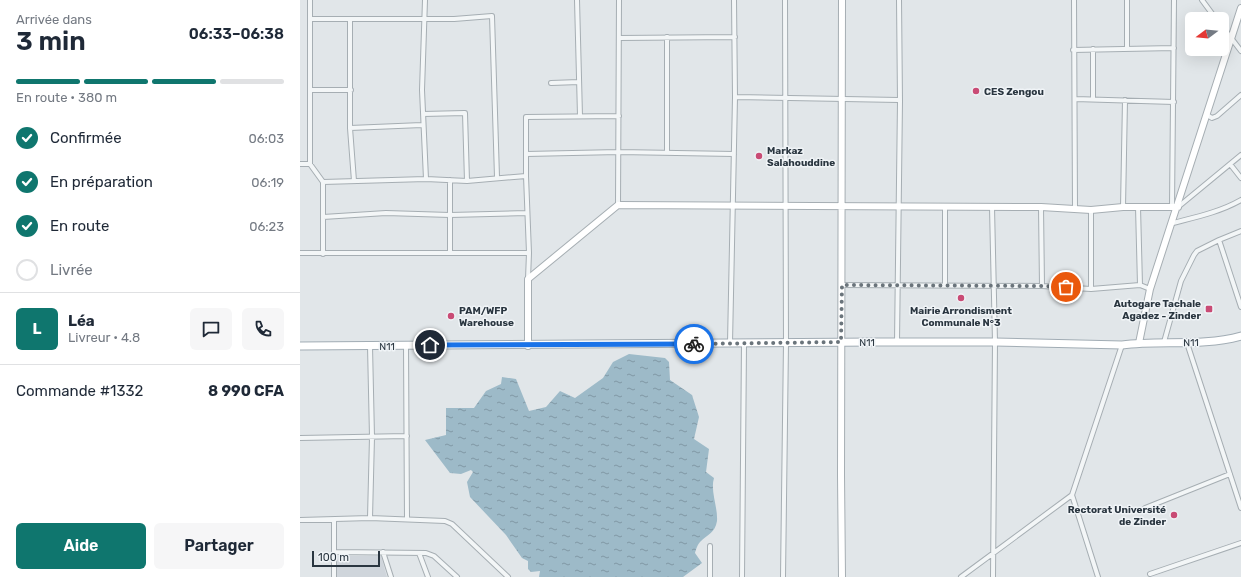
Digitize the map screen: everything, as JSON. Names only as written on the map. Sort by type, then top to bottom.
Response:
[{"type":"main road","name":"N11","points":[[300,346],[528,346],[841,342],[995,342],[1122,345],[1164,342],[1211,342],[1241,336]]},
{"type":"street","points":[[310,0],[310,164],[324,182],[323,254]]},
{"type":"street","points":[[425,0],[422,125],[426,179]]},
{"type":"street","points":[[577,0],[580,116]]},
{"type":"street","points":[[618,205],[619,0]]},
{"type":"street","points":[[730,344],[735,97],[734,0]]},
{"type":"street","points":[[783,577],[786,343],[785,0]]},
{"type":"street","points":[[842,0],[842,577]]},
{"type":"street","points":[[897,342],[899,0]]},
{"type":"street","points":[[1074,0],[1073,50],[1076,99],[1075,209]]},
{"type":"street","points":[[1127,0],[1127,49]]},
{"type":"street","points":[[1174,0],[1175,207]]},
{"type":"street","points":[[1202,0],[1211,12]]},
{"type":"street","points":[[1138,343],[1150,289],[1172,222],[1175,207],[1207,115],[1230,38],[1241,8]]},
{"type":"street","points":[[310,19],[475,18],[492,16],[497,177]]},
{"type":"street","points":[[350,19],[350,128],[354,181]]},
{"type":"street","points":[[619,38],[735,36]]},
{"type":"street","points":[[667,37],[668,152]]},
{"type":"street","points":[[1230,38],[1240,48]]},
{"type":"street","points":[[1073,50],[1174,48]]},
{"type":"street","points":[[1093,49],[1093,99]]},
{"type":"street","points":[[551,83],[579,82]]},
{"type":"street","points":[[311,90],[351,90]]},
{"type":"street","points":[[1207,115],[1212,118],[1217,116],[1241,96]]},
{"type":"street","points":[[735,97],[899,100]]},
{"type":"street","points":[[1076,99],[1174,102]]},
{"type":"street","points":[[1123,207],[1125,100]]},
{"type":"street","points":[[423,114],[465,113],[467,181]]},
{"type":"street","points":[[528,346],[529,253],[526,176],[526,117],[619,116]]},
{"type":"street","points":[[350,128],[422,125]]},
{"type":"street","points":[[526,154],[668,152],[734,154]]},
{"type":"street","points":[[528,279],[618,205],[733,207],[1041,207],[1092,210],[1123,207],[1175,207],[1241,155]]},
{"type":"street","points":[[300,164],[310,164]]},
{"type":"street","points":[[1230,164],[1241,178]]},
{"type":"street","points":[[324,182],[426,179],[467,181],[497,177],[526,176]]},
{"type":"street","points":[[450,180],[450,252]]},
{"type":"street","points":[[1172,222],[1205,215],[1229,207],[1241,200]]},
{"type":"street","points":[[944,207],[946,286]]},
{"type":"street","points":[[992,207],[995,342],[993,577]]},
{"type":"street","points":[[1041,207],[1042,286]]},
{"type":"street","points":[[1138,207],[1140,286]]},
{"type":"street","points":[[1091,289],[1092,210]]},
{"type":"street","points":[[323,217],[386,213],[450,215],[527,213]]},
{"type":"street","points":[[1164,342],[1181,281],[1194,255],[1197,251],[1241,231]]},
{"type":"street","points":[[1219,240],[1241,307]]},
{"type":"street","points":[[300,253],[529,253]]},
{"type":"street","points":[[842,285],[1042,286],[1091,289],[1140,286],[1150,289]]},
{"type":"street","points":[[1187,343],[1241,508]]},
{"type":"street","points":[[742,577],[744,344]]},
{"type":"street","points":[[960,577],[1072,495],[1122,345]]},
{"type":"street","points":[[370,346],[372,437],[370,518]]},
{"type":"street","points":[[406,346],[407,519]]},
{"type":"street","points":[[300,438],[407,436]]},
{"type":"street","points":[[1145,508],[1230,474]]},
{"type":"street","points":[[1072,495],[1098,577]]},
{"type":"street","points":[[300,520],[370,518],[449,522],[508,577]]},
{"type":"street","points":[[334,520],[334,577]]},
{"type":"street","points":[[1150,574],[1241,543]]},
{"type":"street","points":[[710,546],[710,577]]},
{"type":"street","points":[[334,552],[419,553],[434,556],[457,577]]},
{"type":"street","points":[[383,552],[391,577]]},
{"type":"street","points":[[419,553],[428,577]]},
{"type":"shaded area","points":[[337,556],[381,556],[387,577],[337,577]]},
{"type":"water","points":[[629,354],[665,358],[669,362],[670,380],[692,395],[699,417],[694,439],[709,449],[706,472],[714,478],[713,488],[717,516],[715,528],[700,542],[695,553],[702,563],[683,577],[539,577],[540,571],[531,572],[528,569],[528,561],[522,558],[506,535],[470,497],[467,482],[473,472],[471,470],[461,474],[450,473],[425,440],[446,435],[446,408],[474,408],[486,391],[501,384],[502,377],[516,379],[529,411],[546,407],[560,391],[575,398],[603,378],[613,362]]},
{"type":"way so far","points":[[694,344],[841,342],[842,285],[1066,287]]},
{"type":"place","name":"CES Zengou","points":[[976,91]]},
{"type":"place","name":"Markaz Salahouddine","points":[[759,156]]},
{"type":"place","name":"Mairie Arrondisment Communale N°3","points":[[961,298]]},
{"type":"place","name":"Autogare Tachale Agadez - Zinder","points":[[1209,309]]},
{"type":"place","name":"PAM/WFP Warehouse","points":[[451,316]]},
{"type":"place","name":"Rectorat Université de Zinder","points":[[1174,515]]},
{"type":"route","points":[[430,345],[528,346],[694,344]]}]
